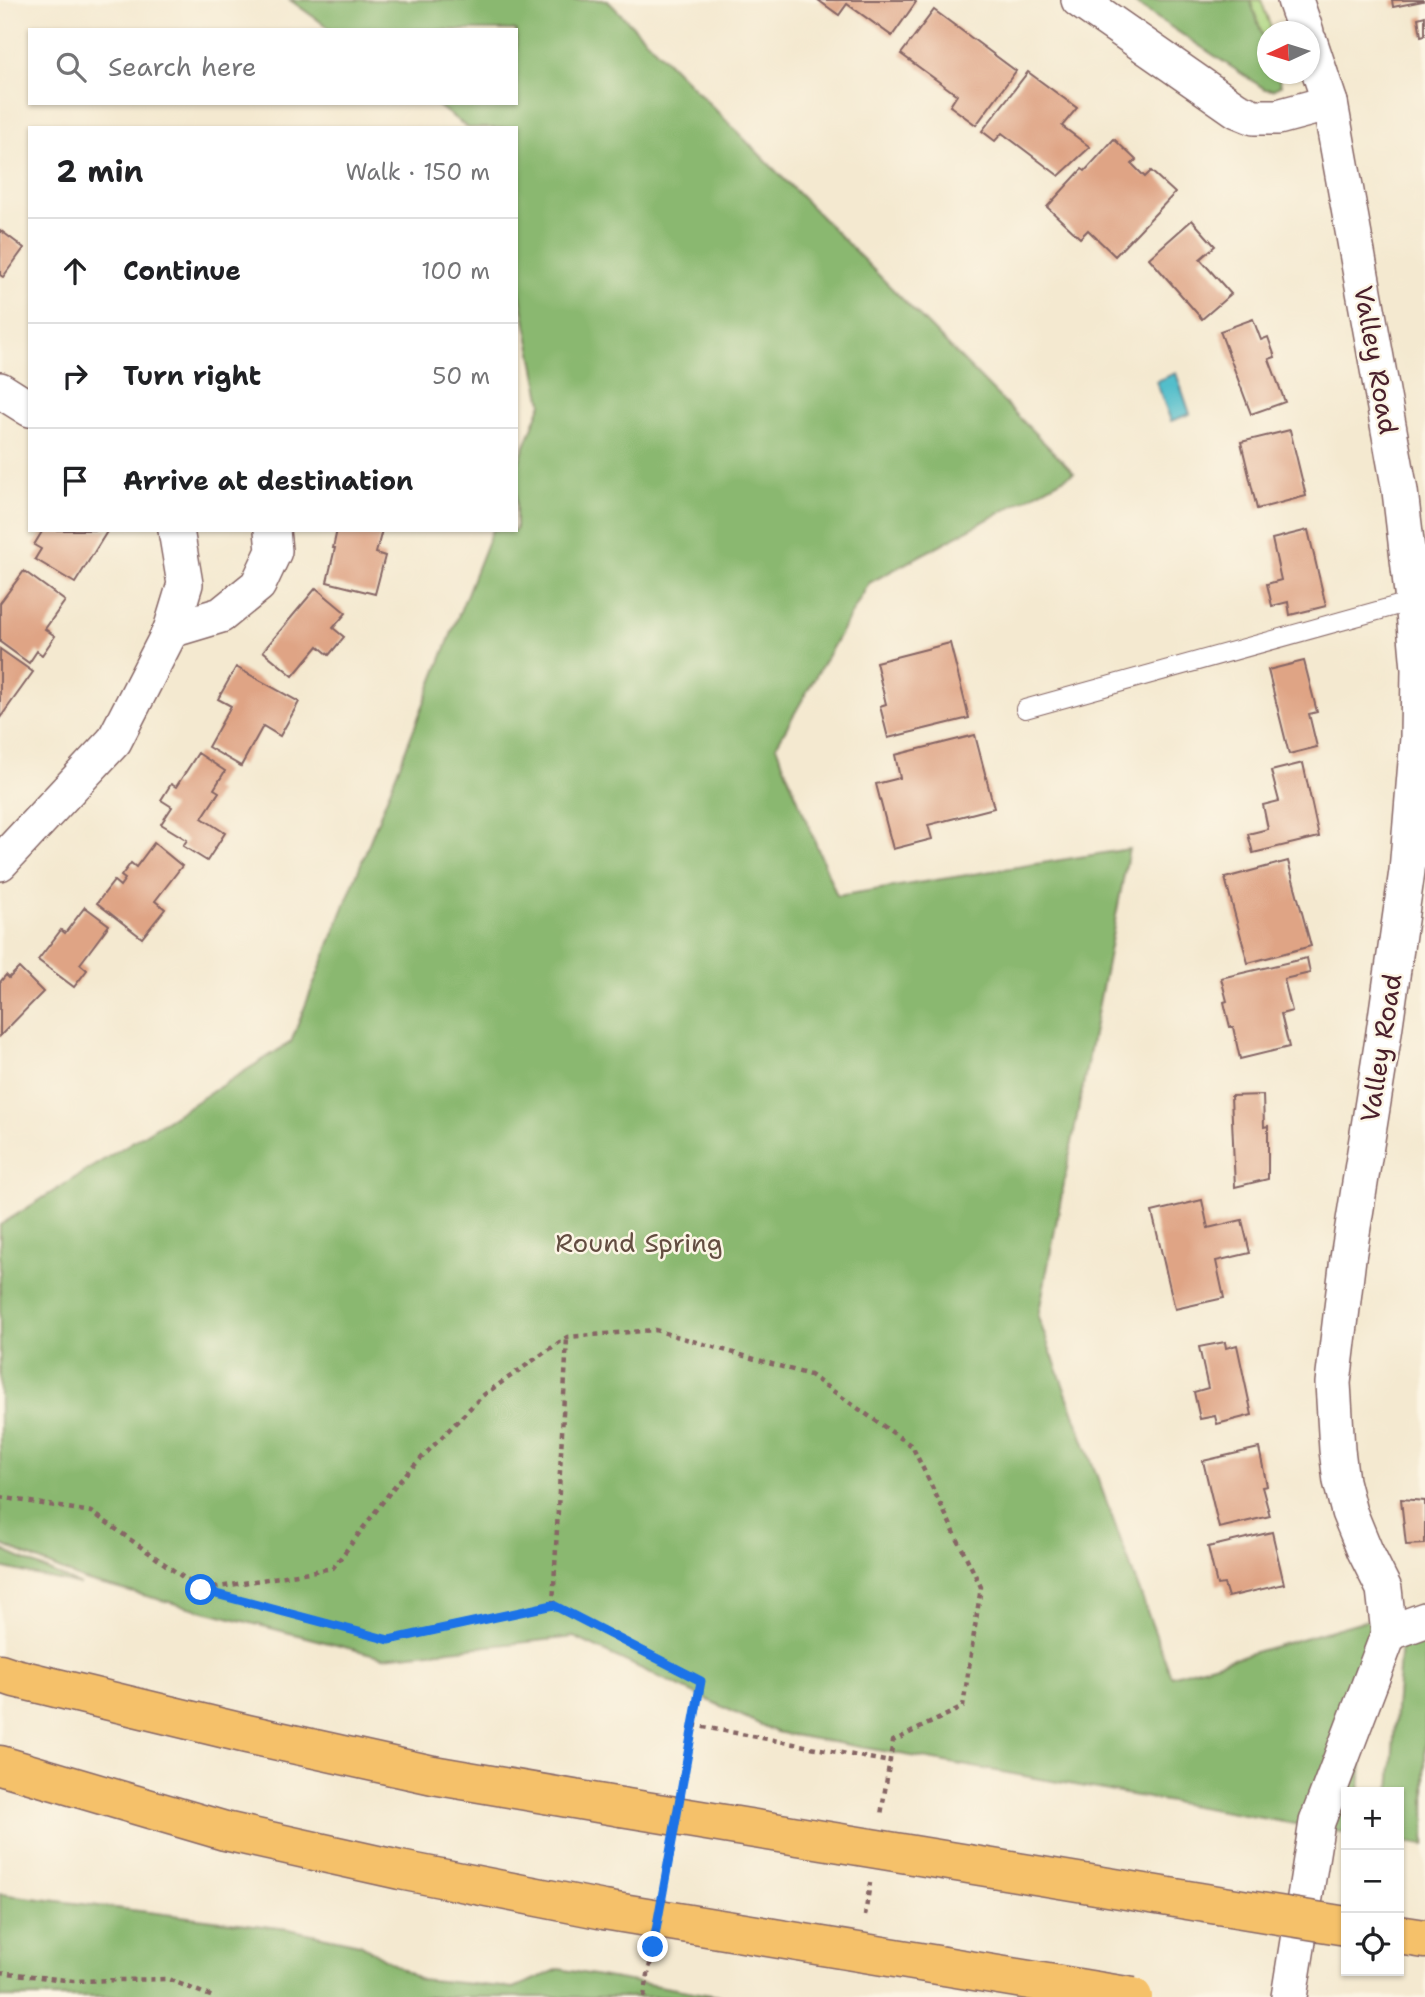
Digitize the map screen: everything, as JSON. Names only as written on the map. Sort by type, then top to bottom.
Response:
[{"type":"highway","points":[[0,1673],[247,1734],[433,1774],[1341,1925]]},
{"type":"highway","points":[[0,1765],[225,1831],[400,1870],[604,1910],[1133,1997]]},
{"type":"highway","points":[[1404,1936],[1425,1940]]},
{"type":"street","points":[[1079,0],[1237,110],[1254,117],[1278,117],[1330,103]]},
{"type":"street","points":[[1295,0],[1302,21]]},
{"type":"street","name":"Valley Road","points":[[1320,73],[1330,103],[1400,491],[1419,669],[1418,738],[1407,871],[1348,1258],[1334,1383],[1341,1481],[1349,1512],[1384,1589],[1389,1633]]},
{"type":"street","points":[[0,390],[28,408]]},
{"type":"street","points":[[0,863],[114,741],[171,630],[185,584],[176,532]]},
{"type":"street","points":[[171,630],[221,615],[258,585],[274,551],[272,532]]},
{"type":"street","points":[[1289,1997],[1317,1822],[1389,1633],[1425,1620]]},
{"type":"lane","points":[[1026,709],[1413,601]]},
{"type":"path","points":[[201,1590],[333,1569],[397,1483],[482,1396],[568,1337],[655,1330],[810,1375],[912,1446],[981,1587],[963,1707],[893,1741],[881,1816]]},
{"type":"path","points":[[553,1605],[568,1337]]},
{"type":"path","points":[[0,1497],[92,1512],[201,1590],[389,1640],[553,1605],[701,1681],[681,1791]]},
{"type":"path","points":[[693,1726],[890,1762]]},
{"type":"path","points":[[662,1895],[672,1843]]},
{"type":"path","points":[[863,1924],[872,1870]]},
{"type":"path","points":[[0,1972],[73,1981],[169,1979],[213,1997]]},
{"type":"green space","name":"Round Spring","points":[[290,0],[607,0],[1074,473],[869,583],[776,746],[837,896],[1129,849],[1038,1317],[1171,1676],[1370,1619],[1360,1787],[1341,1787],[1341,1832],[776,1732],[574,1637],[383,1657],[84,1580],[0,1544],[0,1225],[291,1042],[491,532],[518,532],[518,464],[542,403],[518,284],[518,126],[465,126],[437,105],[518,105],[518,28],[329,28]]},
{"type":"green space","points":[[1130,0],[1250,0],[1257,21],[1257,84]]},
{"type":"green space","points":[[1250,0],[1261,0],[1268,21],[1257,21]]},
{"type":"green space","points":[[1257,84],[1281,85],[1273,90]]},
{"type":"green space","points":[[0,1549],[80,1585],[0,1567]]},
{"type":"green space","points":[[1425,1620],[1425,1845],[1404,1842],[1404,1787],[1390,1787],[1402,1628]]},
{"type":"green space","points":[[0,1894],[288,1929],[360,1944],[418,1979],[514,1988],[559,1969],[723,1997],[0,1997]]},
{"type":"water","points":[[1176,373],[1190,414],[1171,421],[1156,381]]},
{"type":"building","points":[[818,0],[916,2],[892,36],[847,4],[839,15]]},
{"type":"building","points":[[1392,0],[1423,0],[1423,1],[1393,7]]},
{"type":"building","points":[[934,10],[1016,71],[976,125],[950,106],[957,95],[901,54]]},
{"type":"building","points":[[1425,16],[1425,35],[1421,36],[1418,18]]},
{"type":"building","points":[[1028,72],[1077,108],[1062,126],[1090,147],[1059,176],[1002,133],[995,141],[982,131]]},
{"type":"building","points":[[1114,139],[1136,160],[1132,164],[1145,177],[1151,171],[1175,193],[1115,256],[1088,230],[1080,238],[1047,207]]},
{"type":"building","points":[[1192,220],[1215,246],[1200,259],[1231,294],[1202,319],[1149,258]]},
{"type":"building","points":[[0,230],[24,248],[3,277],[0,275]]},
{"type":"building","points":[[1253,319],[1261,340],[1268,337],[1275,357],[1269,359],[1285,402],[1251,414],[1220,331]]},
{"type":"building","points":[[1290,430],[1306,496],[1257,509],[1241,442]]},
{"type":"building","points":[[1308,530],[1326,606],[1290,615],[1288,602],[1272,606],[1267,584],[1281,580],[1272,539]]},
{"type":"building","points":[[42,532],[107,532],[75,583],[35,559],[41,549],[34,545]]},
{"type":"building","points":[[337,532],[381,532],[376,553],[385,556],[375,594],[327,582]]},
{"type":"building","points":[[24,571],[65,601],[45,629],[55,636],[42,655],[37,651],[29,663],[0,642],[0,603]]},
{"type":"building","points":[[316,588],[346,613],[333,628],[344,637],[329,655],[318,646],[293,676],[263,651]]},
{"type":"building","points":[[950,643],[969,718],[888,738],[880,706],[886,704],[876,662]]},
{"type":"building","points":[[0,649],[33,672],[0,718]]},
{"type":"building","points":[[1304,661],[1317,712],[1309,714],[1317,747],[1289,754],[1268,670]]},
{"type":"building","points":[[236,667],[299,702],[280,736],[263,726],[241,766],[208,747],[231,706],[218,699]]},
{"type":"building","points":[[975,735],[994,808],[928,825],[932,839],[893,849],[876,784],[900,778],[895,755]]},
{"type":"building","points":[[198,753],[225,771],[214,789],[219,792],[202,818],[225,833],[207,861],[183,846],[187,840],[161,824],[172,807],[161,800],[171,784],[176,787]]},
{"type":"building","points":[[1303,763],[1319,837],[1253,853],[1248,834],[1268,829],[1263,805],[1279,801],[1271,771]]},
{"type":"building","points":[[154,843],[182,866],[155,901],[165,909],[142,938],[97,903],[114,881],[120,886],[125,879],[121,876],[131,863],[136,867]]},
{"type":"building","points":[[1288,861],[1311,946],[1248,963],[1225,878]]},
{"type":"building","points":[[85,907],[109,925],[80,964],[87,970],[74,987],[38,960],[61,930],[65,933]]},
{"type":"building","points":[[1307,958],[1310,973],[1284,979],[1292,1011],[1281,1014],[1289,1047],[1240,1059],[1224,1002],[1227,1001],[1221,978]]},
{"type":"building","points":[[19,968],[43,992],[0,1036],[0,982],[6,975],[9,978]]},
{"type":"building","points":[[1263,1095],[1264,1127],[1268,1126],[1268,1179],[1235,1187],[1231,1096]]},
{"type":"building","points":[[1202,1200],[1208,1228],[1242,1220],[1250,1253],[1216,1261],[1224,1298],[1175,1309],[1152,1212]]},
{"type":"building","points":[[1225,1342],[1226,1348],[1237,1345],[1252,1415],[1217,1424],[1215,1416],[1200,1419],[1194,1392],[1208,1388],[1199,1347]]},
{"type":"building","points":[[1259,1448],[1267,1486],[1262,1487],[1270,1516],[1219,1528],[1203,1461]]},
{"type":"building","points":[[1401,1499],[1425,1501],[1425,1544],[1406,1545]]},
{"type":"building","points":[[1272,1532],[1284,1584],[1228,1597],[1224,1584],[1217,1585],[1208,1547]]},
{"type":"route","points":[[201,1590],[389,1640],[553,1605],[701,1681],[653,1947]]}]
